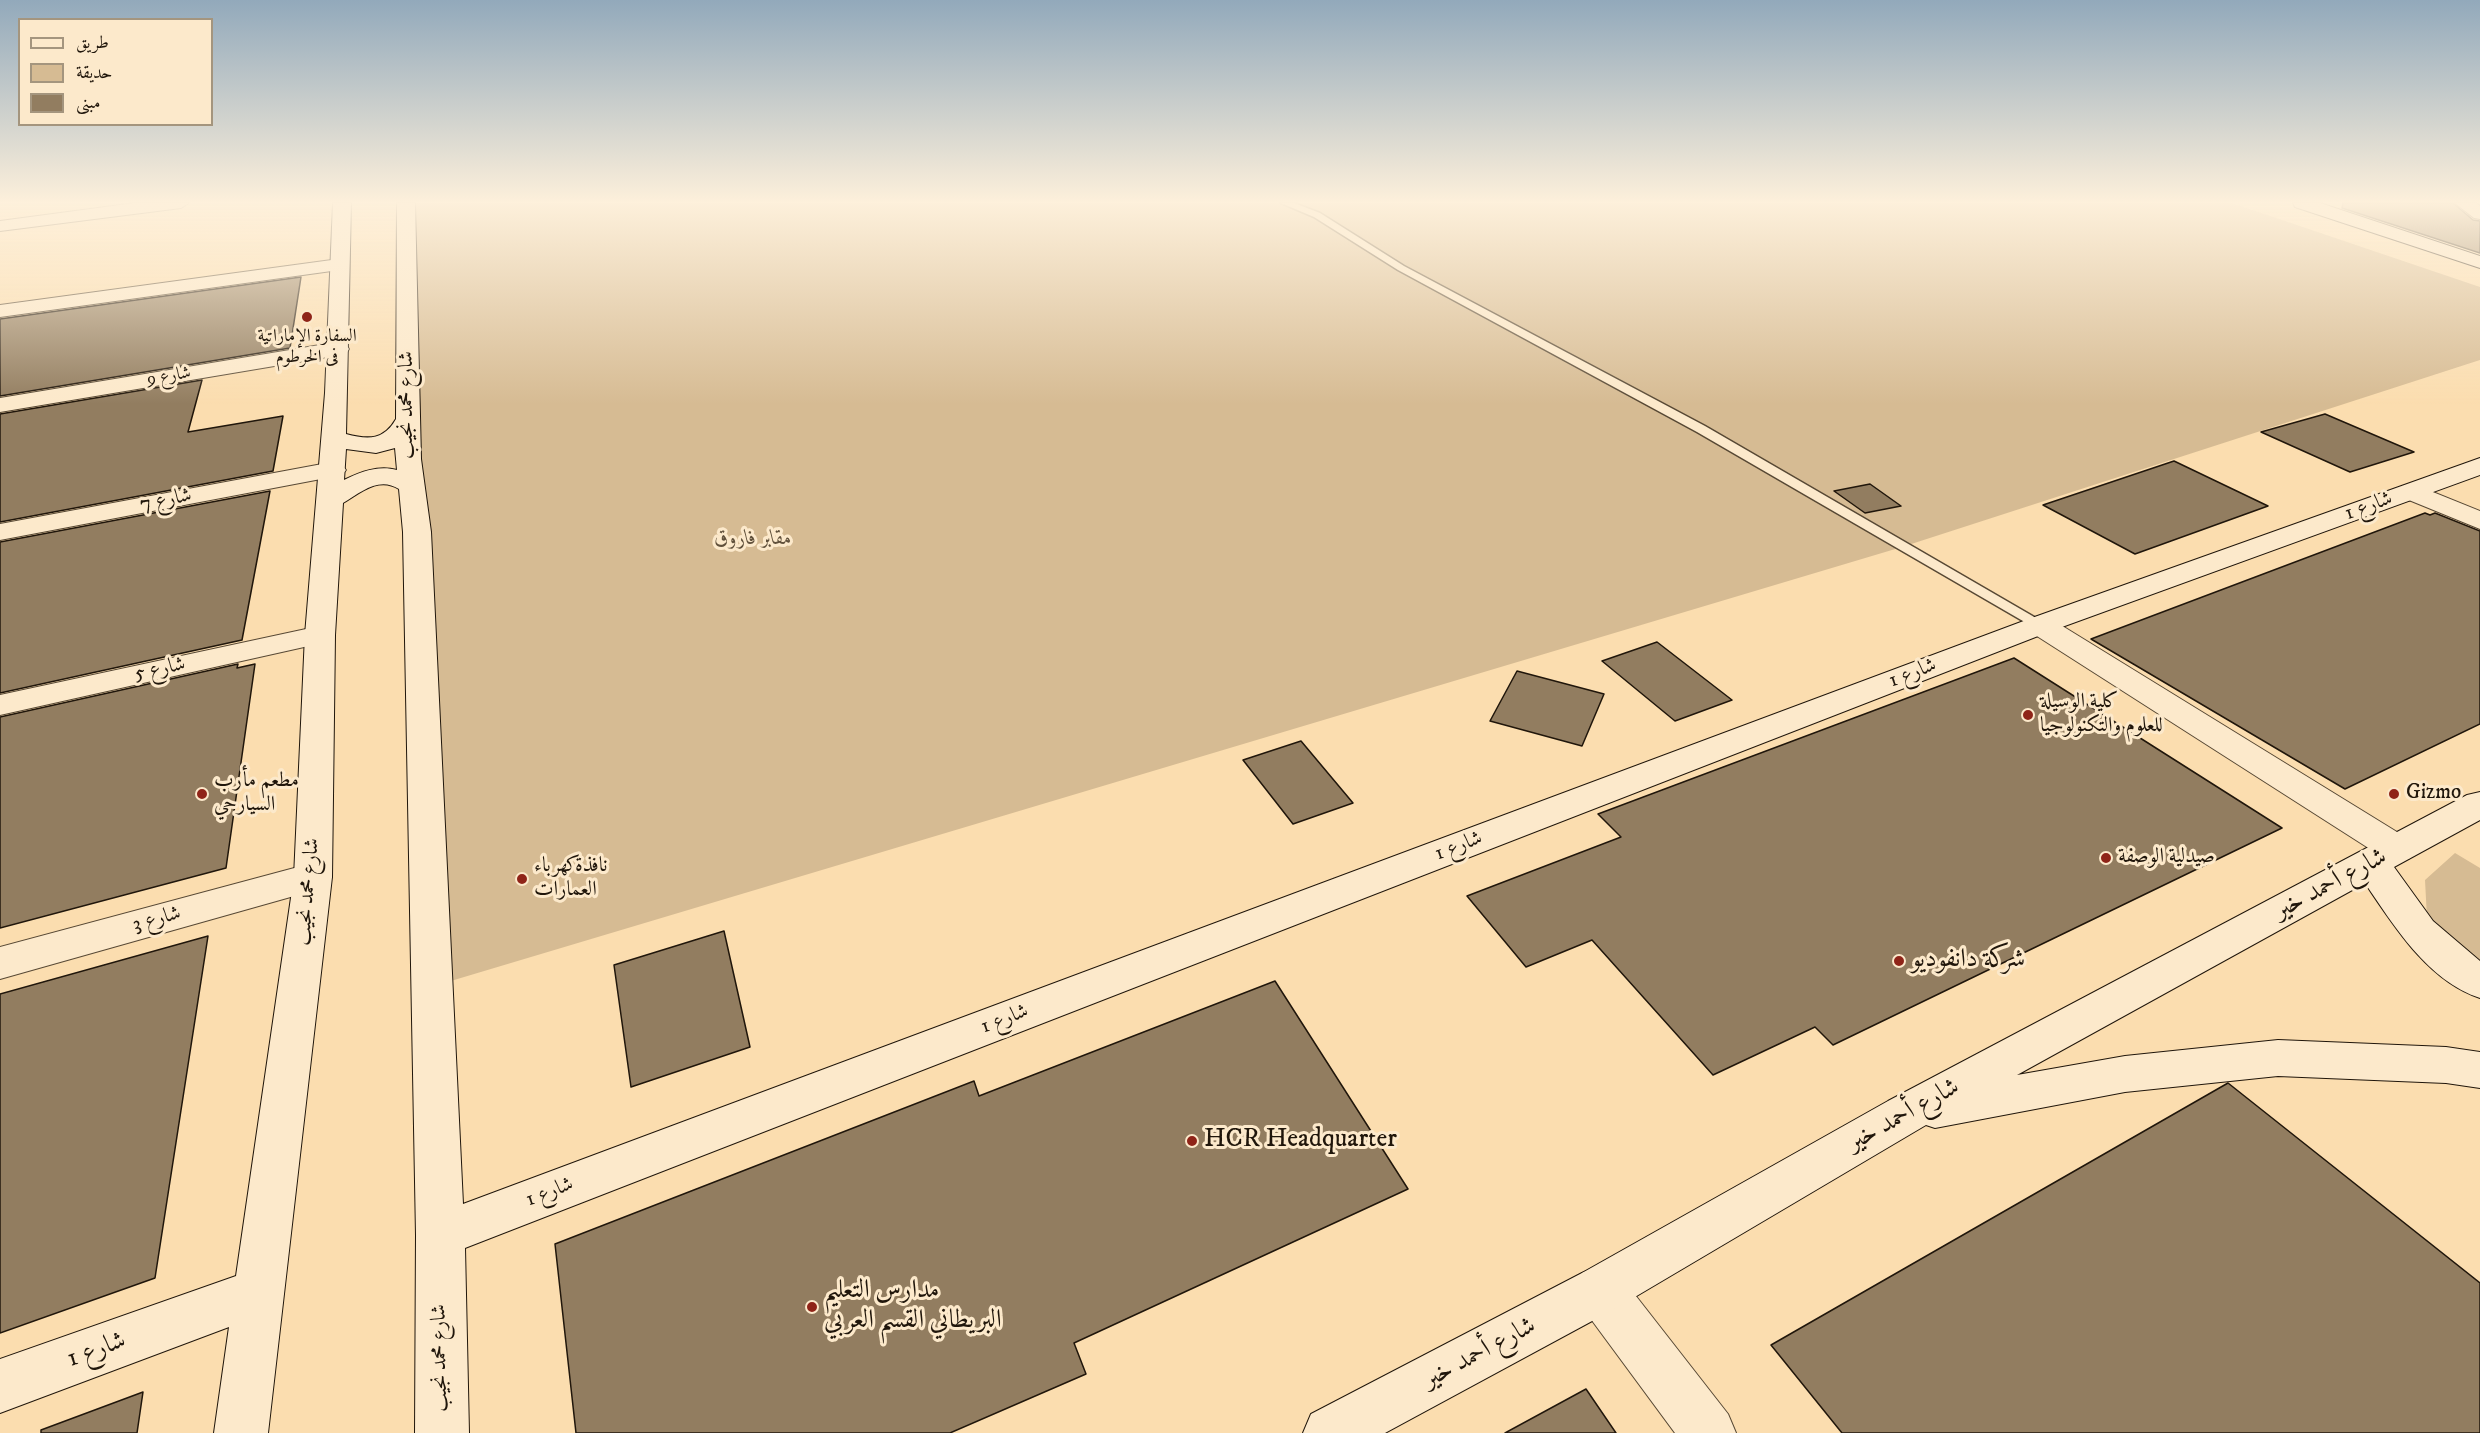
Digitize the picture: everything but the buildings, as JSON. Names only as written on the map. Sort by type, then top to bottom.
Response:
[{"type":"main road","points":[[0,311],[303,270]]},
{"type":"main road","name":"شارع محمد نجيب","points":[[241,1433],[313,878],[320,635],[332,469],[338,349],[339,270]]},
{"type":"main road","name":"شارع محمد نجيب","points":[[406,270],[407,420],[410,485],[417,532],[440,1235],[442,1433]]},
{"type":"main road","name":"شارع 9","points":[[0,405],[338,349]]},
{"type":"main road","points":[[332,469],[362,446],[389,443],[400,435],[407,420]]},
{"type":"main road","name":"شارع 1","points":[[440,1235],[2040,626],[2480,466]]},
{"type":"main road","points":[[332,469],[365,480],[382,475],[398,476],[410,485]]},
{"type":"main road","name":"شارع 7","points":[[0,532],[332,469]]},
{"type":"main road","points":[[2413,492],[2480,521]]},
{"type":"main road","points":[[2040,626],[2384,856],[2419,932],[2466,973],[2480,982]]},
{"type":"main road","name":"شارع 5","points":[[0,705],[320,635]]},
{"type":"main road","name":"شارع أحمد خير","points":[[1330,1433],[1600,1290],[1904,1115],[2480,804]]},
{"type":"main road","name":"شارع 3","points":[[0,963],[313,878]]},
{"type":"main road","points":[[1904,1115],[2125,1074],[2278,1058],[2446,1065],[2480,1070]]},
{"type":"main road","points":[[1600,1290],[1709,1433]]},
{"type":"main road","name":"شارع 1","points":[[0,1386],[261,1291]]},
{"type":"lane","points":[[1404,270],[1701,429],[2040,626]]},
{"type":"green space","name":"مقابر فاروق","points":[[415,270],[2429,270],[2480,287],[2480,360],[1902,547],[434,986]]},
{"type":"green space","points":[[2455,853],[2480,868],[2480,968],[2427,918],[2425,880]]},
{"type":"place","name":"السفارة الإماراتية فى الخرطوم","points":[[307,317]]},
{"type":"place","name":"كلية الوسيلة للعلوم والتكنولوجيا","points":[[2028,715]]},
{"type":"place","name":"مطعم مأرب السيارحي","points":[[202,794]]},
{"type":"place","name":"Gizmo","points":[[2394,794]]},
{"type":"place","name":"صيدلية الوصفة","points":[[2106,858]]},
{"type":"place","name":"نافذةكهرباء العمارات","points":[[522,879]]},
{"type":"place","name":"شركة دانفوديو","points":[[1899,961]]},
{"type":"place","name":"HCR Headquarter","points":[[1192,1141]]},
{"type":"place","name":"مدارس التعليم البريطاني القسم العربي","points":[[812,1307]]}]
